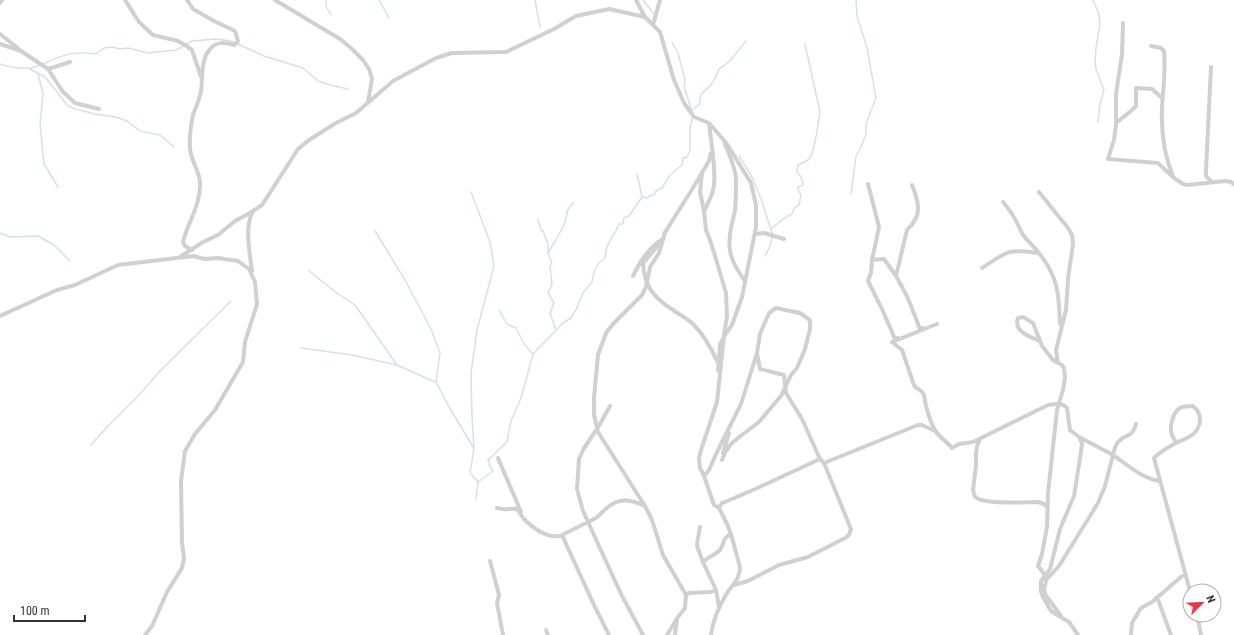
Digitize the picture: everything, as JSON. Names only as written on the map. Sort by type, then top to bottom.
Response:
[{"type":"street","points":[[125,0],[139,22],[153,36],[178,41],[192,50],[202,79]]},
{"type":"street","points":[[187,0],[193,9],[235,31],[238,41],[234,45],[223,43],[212,46],[207,52],[205,60],[198,104],[193,115],[190,150],[201,182],[199,199],[183,242],[185,246],[192,250]]},
{"type":"street","points":[[636,0],[645,17],[660,32],[674,80],[684,103],[694,117],[709,123],[722,137],[751,183],[756,206],[755,234],[742,297],[732,325],[724,336],[720,345],[717,402]]},
{"type":"street","points":[[653,25],[660,0]]},
{"type":"street","points":[[276,1],[340,39],[363,60],[369,69],[372,79],[368,102]]},
{"type":"street","points":[[252,276],[249,245],[250,220],[252,212],[262,205],[298,148],[322,131],[356,113],[393,81],[436,58],[452,53],[506,52],[554,29],[576,16],[609,9],[645,17]]},
{"type":"street","points":[[1123,23],[1122,54],[1116,94],[1116,124],[1114,140],[1108,159],[1158,163],[1174,178],[1182,184],[1187,185],[1226,181],[1234,184]]},
{"type":"street","points":[[0,34],[21,51],[48,69],[63,92],[75,102],[99,110]]},
{"type":"street","points":[[0,44],[21,51]]},
{"type":"street","points":[[1151,46],[1161,48],[1164,51],[1162,98],[1163,139],[1174,178]]},
{"type":"street","points":[[48,69],[70,62]]},
{"type":"street","points":[[1211,67],[1206,176],[1212,182]]},
{"type":"street","points":[[1116,124],[1136,106],[1136,88],[1152,89],[1162,98]]},
{"type":"street","points":[[704,212],[710,201],[714,186],[709,123]]},
{"type":"street","points":[[722,137],[732,161],[736,178],[735,213],[732,224],[730,250],[732,261],[736,270],[745,281]]},
{"type":"street","points":[[712,149],[709,161],[656,248],[643,263],[643,270],[648,288],[663,303],[692,324],[701,333],[718,362]]},
{"type":"street","points":[[702,172],[700,192],[706,230],[726,293],[727,317],[717,402],[699,458],[700,468],[714,505],[719,508],[731,534],[740,572],[738,579],[719,608],[715,617],[711,635]]},
{"type":"street","points":[[868,184],[879,227],[872,260],[871,274],[868,281],[882,309],[894,339],[937,324],[892,342],[902,350],[915,388],[924,395],[928,413],[935,431],[939,436],[952,448],[959,444],[969,443],[980,439],[1048,405],[1064,405]]},
{"type":"street","points":[[896,276],[907,230],[913,225],[919,207],[912,185]]},
{"type":"street","points":[[1039,192],[1072,235],[1073,244],[1066,310],[1060,328],[1056,353],[1058,363]]},
{"type":"street","points":[[1003,202],[1010,211],[1023,235],[1040,253],[1056,281],[1058,290],[1060,328]]},
{"type":"street","points":[[180,257],[203,242],[218,235],[235,221],[262,205]]},
{"type":"street","points":[[755,234],[764,232],[784,239]]},
{"type":"street","points":[[665,233],[658,253],[650,267],[647,284],[642,295],[613,324],[606,333],[602,343],[598,355],[594,416],[598,432],[645,506],[652,520],[663,555],[686,595],[686,606],[678,616],[667,635]]},
{"type":"street","points":[[632,276],[641,259],[661,240]]},
{"type":"street","points":[[982,268],[1010,252],[1019,251],[1040,253]]},
{"type":"street","points":[[0,316],[57,290],[75,286],[118,265],[193,256],[205,259],[218,258],[238,261],[249,269],[255,282],[257,304],[245,342],[242,362],[215,410],[195,434],[184,451],[181,481],[182,543],[184,554],[182,568],[167,592],[152,626],[145,635]]},
{"type":"street","points":[[872,260],[884,259],[896,276],[907,296],[920,329]]},
{"type":"street","points":[[704,476],[710,470],[717,452],[741,404],[757,353],[760,334],[769,313],[776,308],[800,313],[810,320],[809,335],[797,368],[791,375],[781,396],[766,414],[753,427],[738,438],[726,451],[722,460],[731,426]]},
{"type":"street","points":[[1040,341],[1026,335],[1021,331],[1017,323],[1018,318],[1023,317],[1033,323],[1040,341],[1053,360],[1062,365],[1064,368],[1065,377],[1062,401],[1066,408],[1070,430],[1079,437],[1113,454],[1144,476],[1159,481]]},
{"type":"street","points":[[733,586],[778,566],[808,557],[845,538],[851,531],[851,526],[824,463],[786,393],[784,375],[760,370],[757,353]]},
{"type":"street","points":[[1046,578],[1038,566],[1045,538],[1048,488],[1057,410],[1063,391]]},
{"type":"street","points":[[610,406],[584,448],[579,459],[577,489],[583,511],[621,594],[643,635]]},
{"type":"street","points":[[1176,443],[1171,434],[1174,415],[1179,408],[1193,406],[1201,418],[1197,429],[1188,438],[1176,443],[1154,458],[1188,583]]},
{"type":"street","points":[[824,463],[918,424],[935,431]]},
{"type":"street","points":[[1078,635],[1069,622],[1051,611],[1040,591],[1040,584],[1059,566],[1098,503],[1105,486],[1117,443],[1132,433],[1136,424]]},
{"type":"street","points":[[1046,578],[1050,569],[1060,529],[1076,490],[1082,444],[1079,437]]},
{"type":"street","points":[[980,439],[976,446],[976,466],[973,490],[975,496],[982,500],[996,502],[1038,502],[1044,504],[1048,508]]},
{"type":"street","points":[[498,458],[522,516]]},
{"type":"street","points":[[719,508],[725,502],[820,458]]},
{"type":"street","points":[[497,508],[518,510],[522,516],[542,532],[556,536],[601,514],[608,506],[626,500],[632,500],[645,506]]},
{"type":"street","points":[[700,527],[697,544],[703,562],[716,590],[719,608]]},
{"type":"street","points":[[562,534],[609,635]]},
{"type":"street","points":[[703,562],[717,552],[722,546],[725,537],[731,534]]},
{"type":"street","points":[[490,561],[499,595],[497,603],[503,635]]},
{"type":"street","points":[[1131,635],[1132,623],[1141,608],[1152,602],[1182,576]]},
{"type":"street","points":[[686,595],[689,593],[711,592],[716,590]]},
{"type":"street","points":[[1157,597],[1171,635]]},
{"type":"street","points":[[675,635],[678,616]]},
{"type":"street","points":[[1198,623],[1201,635]]},
{"type":"street","points":[[546,630],[548,635]]},
{"type":"waterway","points":[[326,0],[326,6],[331,15]]},
{"type":"waterway","points":[[379,0],[389,18]]},
{"type":"waterway","points":[[535,0],[540,27]]},
{"type":"waterway","points":[[643,0],[654,14]]},
{"type":"waterway","points":[[851,194],[856,156],[866,134],[866,124],[876,98],[867,48],[857,16],[856,0]]},
{"type":"waterway","points":[[1093,0],[1099,14],[1100,24],[1095,62],[1104,90],[1100,104],[1098,122]]},
{"type":"waterway","points":[[43,64],[69,54],[96,54],[104,48],[128,48],[148,53],[176,50],[192,41],[216,39],[231,41],[264,56],[303,68],[318,81],[348,89]]},
{"type":"waterway","points":[[692,110],[699,105],[701,94],[712,83],[719,69],[730,60],[746,41]]},
{"type":"waterway","points":[[672,42],[678,53],[685,80],[684,86],[692,112]]},
{"type":"waterway","points":[[771,229],[792,214],[795,207],[799,205],[801,195],[798,187],[803,185],[797,172],[798,165],[808,160],[812,154],[816,137],[820,112],[805,44]]},
{"type":"waterway","points":[[0,64],[24,68],[32,68],[40,65]]},
{"type":"waterway","points":[[30,69],[45,77],[68,106],[127,121],[140,131],[160,135],[174,147]]},
{"type":"waterway","points":[[38,74],[43,94],[40,124],[44,164],[58,187]]},
{"type":"waterway","points":[[642,197],[648,198],[649,196],[654,195],[656,191],[662,188],[670,175],[682,165],[683,158],[687,157],[690,150],[690,127],[693,117]]},
{"type":"waterway","points":[[739,156],[751,175],[761,199],[772,233]]},
{"type":"waterway","points":[[533,354],[563,323],[571,318],[583,293],[592,282],[594,272],[599,263],[605,258],[607,247],[619,224],[623,224],[624,218],[629,216],[642,197],[637,174]]},
{"type":"waterway","points":[[471,192],[490,242],[494,266],[477,330],[471,373],[474,448],[470,473],[478,482],[476,499]]},
{"type":"waterway","points":[[556,330],[550,313],[554,303],[548,293],[552,284],[550,266],[552,264],[548,253],[563,227],[567,216],[567,211],[573,203]]},
{"type":"waterway","points":[[538,219],[541,230],[543,231],[548,244],[548,251]]},
{"type":"waterway","points":[[375,231],[405,280],[431,329],[440,353],[436,382],[473,447]]},
{"type":"waterway","points":[[0,233],[10,237],[38,236],[54,245],[70,261]]},
{"type":"waterway","points":[[765,256],[770,246],[772,237]]},
{"type":"waterway","points":[[308,270],[334,291],[355,305],[397,365],[435,382]]},
{"type":"waterway","points":[[91,445],[160,371],[231,301]]},
{"type":"waterway","points":[[478,482],[493,471],[488,460],[507,442],[511,421],[521,398],[533,354],[524,344],[516,328],[507,324],[499,310]]},
{"type":"waterway","points":[[301,348],[352,355],[397,365]]}]
